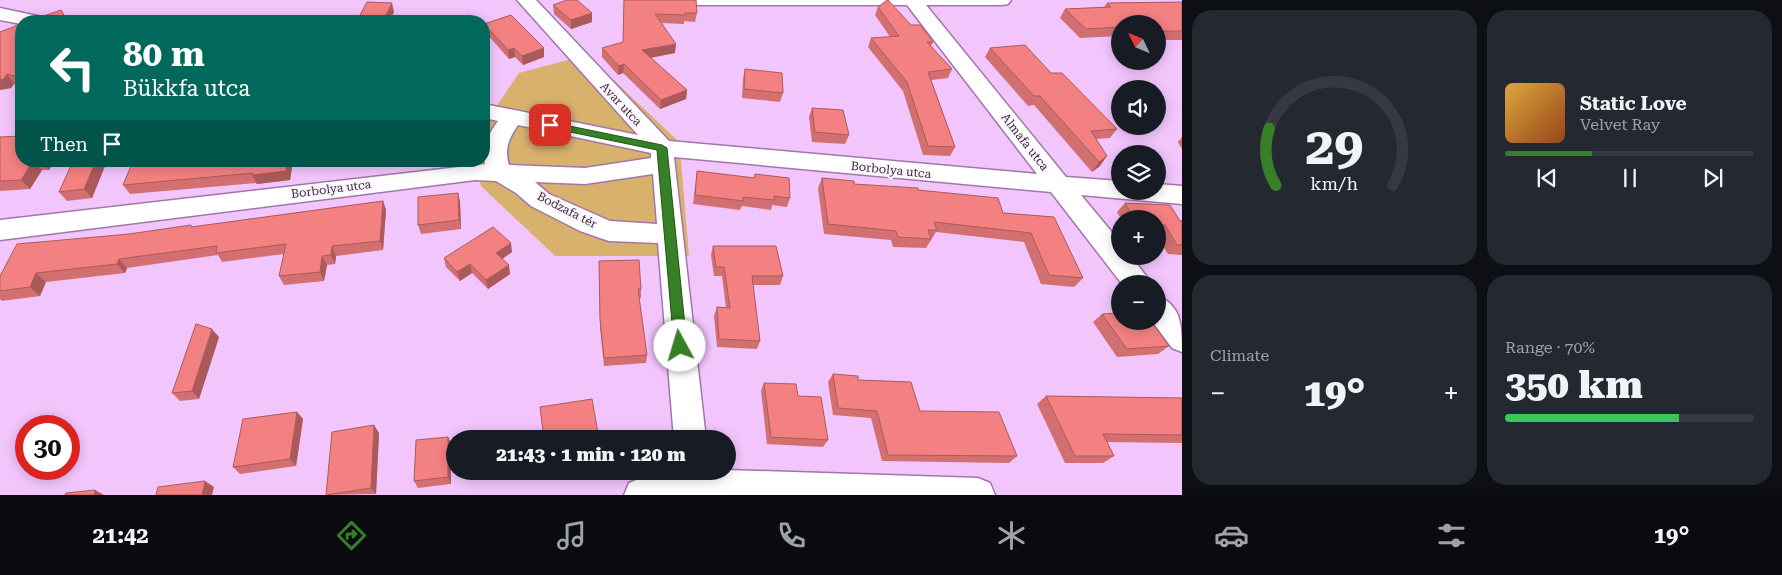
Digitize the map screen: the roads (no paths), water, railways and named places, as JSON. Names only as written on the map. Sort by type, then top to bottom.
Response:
[{"type":"street","name":"Avar utca","points":[[526,0],[662,157]]},
{"type":"street","points":[[697,0],[1002,0]]},
{"type":"street","name":"Almafa utca","points":[[912,1],[1131,275]]},
{"type":"street","points":[[0,14],[15,17]]},
{"type":"street","points":[[490,112],[662,157],[689,430]]},
{"type":"street","points":[[502,174],[496,163],[495,149],[498,138],[512,117]]},
{"type":"street","name":"Borbolya utca","points":[[0,230],[475,172],[585,176],[662,157],[1111,189]]},
{"type":"street","name":"Bodzafa tér","points":[[502,174],[525,187],[540,200],[589,224],[609,231],[669,234]]},
{"type":"street","points":[[1166,194],[1182,195]]},
{"type":"street","points":[[1166,318],[1182,339]]},
{"type":"street","points":[[641,495],[695,484],[978,495]]}]
